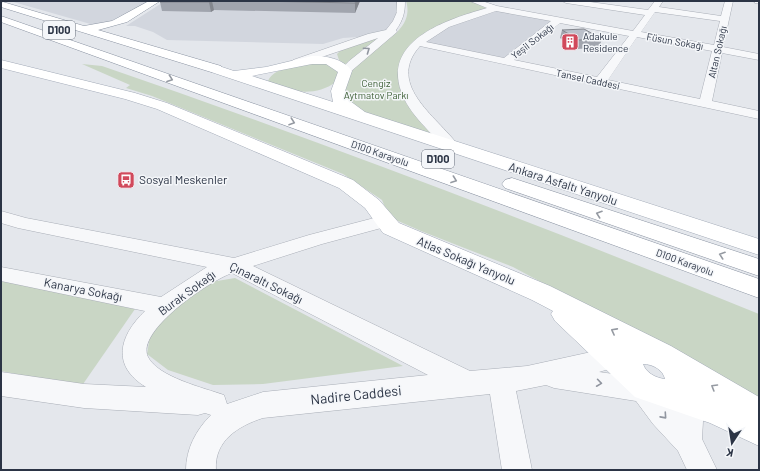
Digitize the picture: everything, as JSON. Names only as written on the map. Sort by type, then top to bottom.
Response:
[{"type":"main road","points":[[74,26],[95,27],[112,25],[124,21],[154,1]]},
{"type":"main road","points":[[122,46],[113,35],[113,32],[161,1]]},
{"type":"main road","points":[[1,4],[74,26],[122,46]]},
{"type":"main road","name":"D100 Karayolu","points":[[1,11],[122,46],[759,268]]},
{"type":"main road","points":[[26,12],[86,35],[122,46],[216,69],[368,120]]},
{"type":"main road","name":"D100 Karayolu","points":[[1,19],[759,289]]},
{"type":"main road","points":[[216,69],[250,73],[275,69],[297,62],[318,59],[341,72]]},
{"type":"main road","points":[[1,64],[130,96],[162,106],[346,184],[372,204],[385,226]]},
{"type":"main road","points":[[275,69],[267,73],[262,80],[264,83],[277,89],[301,93],[327,91],[341,72]]},
{"type":"main road","points":[[341,72],[338,91],[339,100],[348,108],[368,120]]},
{"type":"main road","name":"Ankara Asfaltı Yanyolu","points":[[368,120],[759,247]]},
{"type":"main road","points":[[488,192],[624,250],[759,304]]},
{"type":"main road","name":"Atlas Sokağı Yanyolu","points":[[385,226],[541,293],[643,374],[701,405],[759,430]]},
{"type":"main road","name":"Atlas Sokağı Yanyolu","points":[[541,293],[643,374]]},
{"type":"main road","points":[[643,374],[759,414]]},
{"type":"street","points":[[371,36],[388,24],[395,10],[395,1]]},
{"type":"street","points":[[340,48],[334,52],[334,56],[341,72],[362,53],[392,32],[400,15],[401,1]]},
{"type":"street","name":"Füsun Sokağı","points":[[474,1],[496,8],[759,57]]},
{"type":"street","name":"Füsun Sokağı","points":[[482,1],[496,8]]},
{"type":"street","points":[[566,1],[654,8],[725,19]]},
{"type":"street","name":"Altan Sokağı","points":[[705,104],[729,1]]},
{"type":"street","points":[[453,148],[423,115],[406,89],[403,66],[407,55],[418,43],[442,27],[496,8]]},
{"type":"street","points":[[600,82],[654,8]]},
{"type":"street","name":"Yeşil Sokağı","points":[[505,62],[558,20]]},
{"type":"street","points":[[297,62],[371,36],[392,32]]},
{"type":"street","name":"Tansel Caddesi","points":[[418,43],[759,115]]},
{"type":"street","name":"Çınaraltı Sokağı","points":[[1,217],[25,224],[234,265],[352,326],[468,383]]},
{"type":"street","name":"Burak Sokağı","points":[[214,404],[150,376],[140,366],[135,354],[134,344],[140,333],[165,306],[209,275],[234,265],[316,239],[385,226]]},
{"type":"street","name":"Kanarya Sokağı","points":[[1,274],[165,306]]},
{"type":"street","points":[[643,374],[663,415],[688,441],[702,470]]},
{"type":"street","name":"Nadire Caddesi","points":[[547,376],[643,374]]},
{"type":"street","name":"Nadire Caddesi","points":[[201,470],[204,451],[211,436],[222,423],[236,414],[263,405],[468,383],[500,383],[547,376],[643,374]]},
{"type":"street","points":[[500,383],[517,470]]},
{"type":"street","points":[[1,384],[84,396],[214,404],[247,410]]},
{"type":"street","points":[[688,441],[688,419],[693,410],[701,405]]},
{"type":"shaded area","points":[[10,1],[151,1],[117,21],[94,25]]},
{"type":"shaded area","points":[[165,1],[396,1],[396,15],[389,29],[373,36],[343,38],[323,44],[167,40],[153,32],[135,26],[126,26]]},
{"type":"shaded area","points":[[495,8],[556,20],[507,60],[421,41],[456,21]]},
{"type":"green space","name":"Cengiz Aytmatov Parkı","points":[[406,1],[474,1],[496,8],[457,21],[409,51],[405,83],[453,148],[367,120],[341,99],[352,71],[358,63],[365,56],[392,37],[405,21],[407,12]]},
{"type":"green space","points":[[386,33],[362,50],[346,65],[339,60],[337,54],[341,50]]},
{"type":"green space","points":[[325,61],[338,70],[336,82],[320,90],[302,92],[294,91],[268,81],[277,72],[285,68]]},
{"type":"green space","points":[[82,64],[102,66],[267,124],[514,217],[759,314],[759,399],[513,267],[389,217],[382,200],[343,174],[152,96],[126,88],[130,85]]},
{"type":"green space","points":[[235,278],[403,366],[263,384],[213,385],[168,370],[147,354],[150,336],[171,309],[211,282]]},
{"type":"green space","points":[[1,281],[135,309],[81,387],[1,371]]},
{"type":"building","points":[[160,1],[211,1],[160,2]]},
{"type":"building","points":[[256,1],[356,1],[355,3]]},
{"type":"building","points":[[584,29],[602,39],[579,40],[562,30]]},
{"type":"place","name":"Adakule Residence","points":[[570,42]]},
{"type":"place","name":"Sosyal Meskenler","points":[[126,180]]}]
